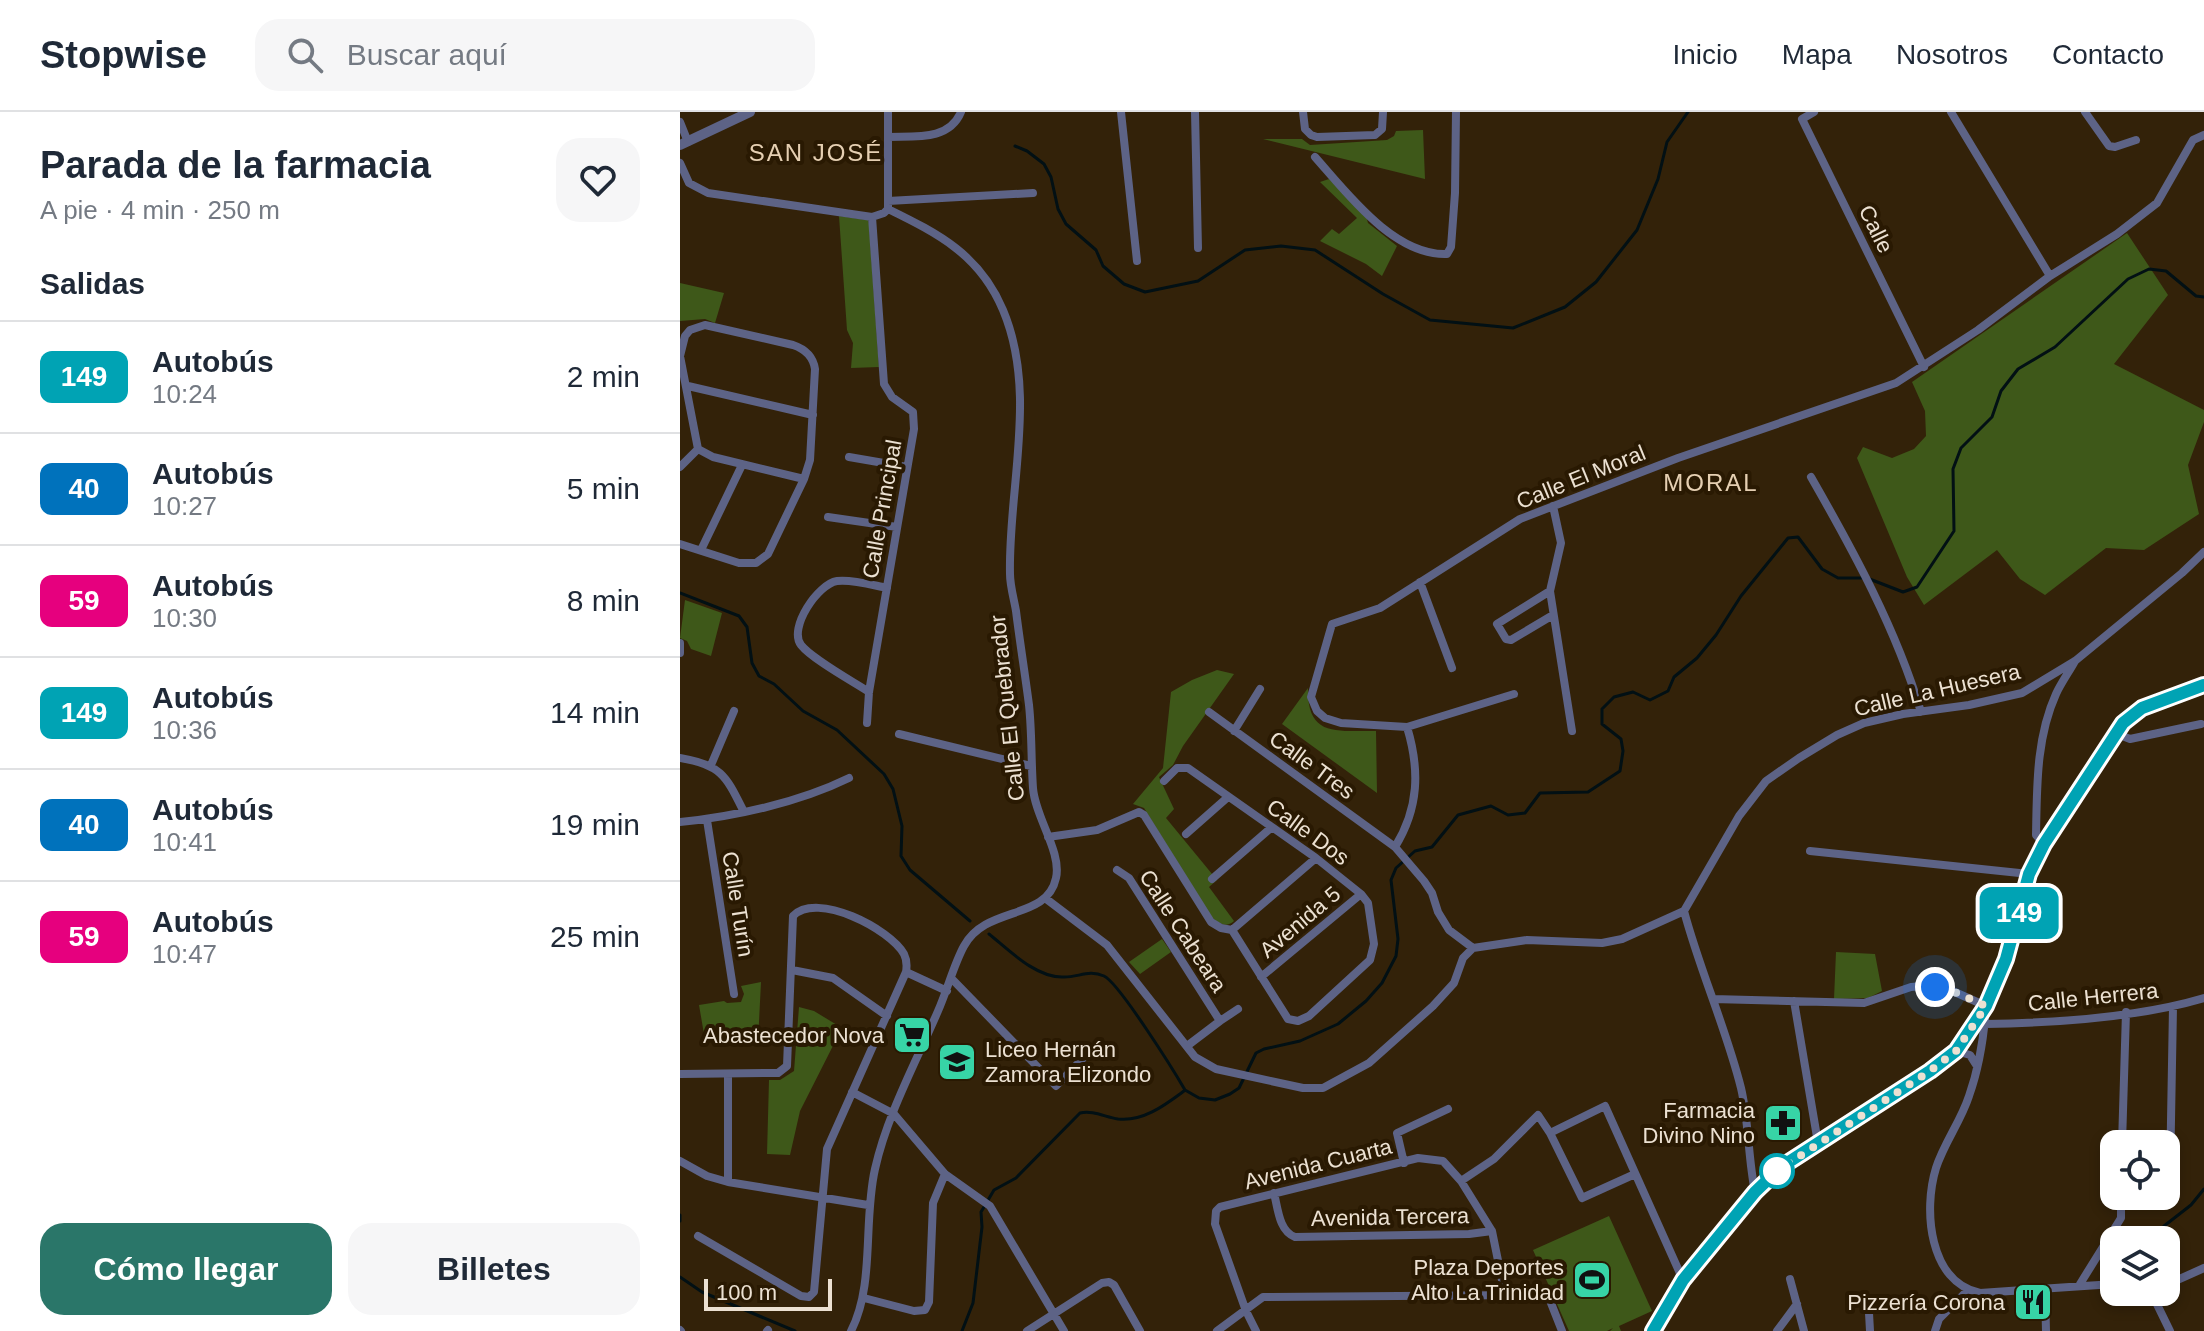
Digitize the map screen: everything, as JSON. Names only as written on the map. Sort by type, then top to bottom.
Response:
[{"type":"main road","points":[[1653,1331],[1683,1280],[1755,1192],[1781,1167],[1956,1051],[1986,1006],[2006,959],[2029,874],[2044,844],[2123,723],[2142,708],[2204,685]]},
{"type":"street","points":[[680,122],[684,144],[750,112]]},
{"type":"street","points":[[888,112],[888,205]]},
{"type":"street","points":[[888,137],[939,133],[956,123],[961,112]]},
{"type":"street","points":[[1121,112],[1137,261]]},
{"type":"street","points":[[1195,112],[1198,248]]},
{"type":"street","points":[[1303,112],[1305,129],[1317,137],[1375,135],[1382,129],[1383,112]]},
{"type":"street","points":[[1315,157],[1391,235],[1420,251],[1443,255],[1450,251],[1455,193],[1456,112]]},
{"type":"street","name":"Calle","points":[[1814,112],[1802,119],[1924,367]]},
{"type":"street","points":[[1951,112],[2050,276]]},
{"type":"street","points":[[2085,112],[2109,146],[2136,140]]},
{"type":"street","name":"Calle El Moral","points":[[1407,727],[1341,723],[1325,718],[1317,711],[1311,697],[1332,624],[1380,608],[1520,519],[1678,458],[1871,393],[1924,367],[2157,203],[2193,140],[2204,135]]},
{"type":"street","points":[[680,163],[689,183],[708,193],[872,217],[888,205],[1033,193]]},
{"type":"street","name":"Calle El Quebrador","points":[[888,205],[940,235],[974,264],[997,297],[1010,331],[1020,397],[1010,579],[1029,708],[1031,766],[1038,815],[1054,850],[1057,877],[1045,898]]},
{"type":"street","name":"Calle Principal","points":[[867,723],[869,692],[914,418],[913,412],[892,397],[884,384],[872,217]]},
{"type":"street","points":[[680,544],[739,563],[756,563],[768,554],[810,460],[815,369],[811,357],[801,348],[705,325],[690,330],[685,336],[680,356],[698,449]]},
{"type":"street","points":[[688,386],[813,415]]},
{"type":"street","points":[[698,449],[713,457],[804,479]]},
{"type":"street","points":[[680,467],[698,449]]},
{"type":"street","points":[[849,457],[907,467]]},
{"type":"street","points":[[701,550],[742,465]]},
{"type":"street","points":[[1811,477],[1888,622],[1921,712]]},
{"type":"street","points":[[1553,506],[1561,543],[1550,591],[1572,731]]},
{"type":"street","points":[[828,517],[897,527]]},
{"type":"street","name":"Calle La Huesera","points":[[1684,911],[1739,816],[1766,781],[1837,735],[1874,720],[2022,693],[2075,661],[2204,552]]},
{"type":"street","points":[[869,692],[805,649],[798,638],[797,628],[821,588],[828,584],[840,581],[887,588]]},
{"type":"street","points":[[1420,582],[1452,668]]},
{"type":"street","points":[[1550,591],[1497,624],[1506,639],[1511,640],[1553,615]]},
{"type":"street","points":[[680,643],[680,653]]},
{"type":"street","points":[[2044,844],[2036,835],[2038,760],[2056,694],[2075,661]]},
{"type":"street","points":[[1234,731],[1260,689]]},
{"type":"street","points":[[1473,948],[1449,930],[1438,912],[1432,893],[1395,847],[1407,827],[1416,787],[1415,754],[1407,727],[1514,694]]},
{"type":"street","points":[[711,765],[734,711]]},
{"type":"street","name":"Calle Tres","points":[[1209,712],[1395,847]]},
{"type":"street","points":[[2117,734],[2130,739],[2201,724]]},
{"type":"street","points":[[899,734],[1031,766]]},
{"type":"street","points":[[680,758],[711,765],[728,780],[744,812]]},
{"type":"street","name":"Calle Dos","points":[[1164,781],[1183,766],[1316,858],[1368,903],[1373,952],[1370,960],[1309,1016],[1298,1021],[1288,1019],[1261,977]]},
{"type":"street","points":[[680,822],[744,812],[849,778]]},
{"type":"street","points":[[1186,834],[1228,797]]},
{"type":"street","points":[[1048,837],[1097,830],[1139,812],[1144,815],[1211,922],[1232,930],[1261,977]]},
{"type":"street","name":"Calle Turín","points":[[707,820],[734,994]]},
{"type":"street","points":[[1212,879],[1272,827]]},
{"type":"street","points":[[1810,851],[2029,874]]},
{"type":"street","points":[[1232,930],[1316,858]]},
{"type":"street","name":"Calle Cabeara","points":[[1117,870],[1129,878],[1220,1021],[1187,1046]]},
{"type":"street","name":"Avenida 5","points":[[1261,977],[1361,894]]},
{"type":"street","points":[[851,1331],[864,1298],[868,1205],[876,1166],[894,1114],[964,945],[990,920],[1027,910],[1045,898],[1107,945],[1204,1064],[1303,1088],[1323,1088],[1369,1063],[1454,983],[1463,958],[1473,948],[1527,940],[1574,943],[1612,941],[1684,911],[1726,1033],[1742,1092],[1755,1192]]},
{"type":"street","points":[[680,1074],[772,1073],[784,1070],[789,1061],[793,916],[805,908],[825,908],[857,917],[898,946],[906,956],[906,972],[827,1149],[816,1285],[809,1297],[792,1292],[698,1236]]},
{"type":"street","points":[[792,970],[833,978],[887,1016]]},
{"type":"street","points":[[906,972],[947,991]]},
{"type":"street","points":[[952,979],[1056,1086],[1096,1045]]},
{"type":"street","points":[[1713,999],[1864,1003],[1923,986],[1948,989],[1986,1006],[1969,1099],[1935,1169],[1930,1201],[1938,1255],[1947,1272],[1968,1290],[1980,1293],[2100,1284]]},
{"type":"street","name":"Calle Herrera","points":[[1985,1024],[2030,1023],[2173,1007],[2204,998]]},
{"type":"street","points":[[1794,1001],[1818,1143]]},
{"type":"street","points":[[2171,1130],[2173,1007]]},
{"type":"street","points":[[1220,1021],[1238,1009]]},
{"type":"street","points":[[2122,1130],[2126,1012]]},
{"type":"street","points":[[1956,1051],[1970,1055],[1977,1067]]},
{"type":"street","points":[[728,1074],[728,1182]]},
{"type":"street","points":[[852,1092],[894,1114],[945,1174],[990,1206],[1064,1331]]},
{"type":"street","points":[[1550,1133],[1605,1106],[1683,1280]]},
{"type":"street","points":[[1404,1163],[1397,1133],[1448,1109]]},
{"type":"street","points":[[1505,1295],[1492,1231],[1461,1181],[1482,1168],[1538,1115],[1582,1198],[1635,1174]]},
{"type":"street","name":"Avenida Cuarta","points":[[1246,1311],[1215,1224],[1216,1211],[1220,1207],[1418,1158],[1443,1161],[1461,1181]]},
{"type":"street","points":[[680,1161],[707,1176],[728,1182],[868,1205]]},
{"type":"street","points":[[864,1298],[914,1311],[925,1310],[929,1302],[933,1203],[945,1174]]},
{"type":"street","name":"Avenida Tercera","points":[[1274,1193],[1283,1227],[1289,1235],[1492,1231]]},
{"type":"street","points":[[2080,1284],[2121,1218],[2121,1210]]},
{"type":"street","points":[[2180,1279],[2204,1268]]},
{"type":"street","points":[[1790,1279],[1804,1331]]},
{"type":"street","points":[[1027,1331],[1102,1283],[1109,1282],[1114,1285],[1140,1331]]},
{"type":"street","points":[[2045,1289],[2046,1331]]},
{"type":"street","points":[[1935,1331],[1939,1319],[1968,1290]]},
{"type":"street","points":[[1217,1331],[1255,1302],[1269,1296],[1505,1295],[1549,1298],[1562,1331]]},
{"type":"street","points":[[1781,1330],[1797,1304]]},
{"type":"street","points":[[2158,1306],[2170,1331]]},
{"type":"street","points":[[1246,1311],[1256,1331]]},
{"type":"street","points":[[1869,1313],[1870,1331]]},
{"type":"green space","points":[[1423,130],[1425,179],[1263,139],[1302,139],[1310,145],[1387,140],[1396,131]]},
{"type":"green space","points":[[1329,179],[1366,216],[1368,223],[1397,246],[1382,276],[1366,264],[1320,241],[1332,229],[1339,234],[1357,218],[1320,182]]},
{"type":"green space","points":[[839,216],[868,220],[879,367],[851,368],[853,343],[847,330]]},
{"type":"green space","points":[[2127,233],[2168,295],[2114,364],[2204,410],[2204,422],[2188,465],[2199,514],[2144,550],[2106,548],[2045,595],[2020,579],[1997,550],[1924,605],[1907,577],[1857,458],[1863,447],[1892,458],[1914,449],[1926,436],[1925,411],[1912,382]]},
{"type":"green space","points":[[680,283],[724,293],[715,323],[705,319],[680,321]]},
{"type":"green space","points":[[685,600],[722,613],[711,656],[691,649],[687,641],[680,638]]},
{"type":"green space","points":[[1217,670],[1234,674],[1173,765],[1159,777],[1174,809],[1166,818],[1217,880],[1209,887],[1234,921],[1226,925],[1212,918],[1144,808],[1133,804],[1163,768],[1171,692]]},
{"type":"green space","points":[[1308,688],[1309,704],[1319,723],[1337,730],[1376,731],[1377,793],[1282,724]]},
{"type":"green space","points":[[1162,939],[1171,952],[1140,974],[1129,962]]},
{"type":"green space","points":[[1836,952],[1875,954],[1882,991],[1868,998],[1834,999]]},
{"type":"green space","points":[[761,982],[758,1042],[705,1040],[699,1005],[741,1002],[744,994],[741,986]]},
{"type":"green space","points":[[799,1007],[814,1011],[842,1028],[800,1111],[790,1155],[767,1154],[769,1080],[780,1080],[794,1071]]},
{"type":"green space","name":"Plaza Deportes Alto La Trinidad","points":[[1609,1216],[1652,1311],[1619,1326],[1621,1331],[1610,1331],[1613,1328],[1607,1331],[1569,1331],[1533,1250]]},
{"type":"waterway","points":[[1015,146],[1044,164],[1066,224],[1096,250],[1103,266],[1124,284],[1145,292],[1198,281],[1245,250],[1281,246],[1315,250],[1430,320],[1513,328],[1565,307],[1596,282],[1637,230],[1658,179],[1667,142],[1688,112]]},
{"type":"waterway","points":[[1185,1090],[1199,1098],[1215,1100],[1230,1094],[1239,1088],[1256,1053],[1300,1041],[1338,1024],[1366,1001],[1382,983],[1396,956],[1398,939],[1391,880],[1396,868],[1415,851],[1432,847],[1458,815],[1491,806],[1508,815],[1525,813],[1540,793],[1588,792],[1620,771],[1621,739],[1602,724],[1602,709],[1614,697],[1633,692],[1650,700],[1668,691],[1674,677],[1697,658],[1716,635],[1741,596],[1788,538],[1798,537],[1822,569],[1838,578],[1867,578],[1903,592],[1917,587],[1954,531],[1953,469],[1961,448],[1992,417],[2001,391],[2018,369],[2055,347],[2128,279],[2149,269],[2166,271],[2196,296],[2204,297]]},
{"type":"waterway","points":[[680,593],[739,616],[747,627],[752,663],[759,676],[774,684],[803,711],[837,730],[884,774],[893,789],[902,826],[901,856],[910,870],[970,921]]},
{"type":"waterway","points":[[989,934],[1023,962],[1042,973],[1062,977],[1093,973],[1104,976],[1133,1010],[1185,1090]]},
{"type":"waterway","points":[[962,1331],[973,1303],[981,1212],[994,1190],[1016,1178],[1080,1113],[1118,1119],[1136,1118],[1184,1091]]},
{"type":"waterway","points":[[2164,1226],[2191,1205],[2204,1189]]},
{"type":"waterway","points":[[680,1215],[680,1221]]},
{"type":"waterway","points":[[680,1277],[702,1292],[795,1331]]},
{"type":"bus line","name":"149","points":[[1653,1331],[1683,1280],[1755,1192],[1781,1167],[1956,1051],[1986,1006],[2006,959],[2029,874],[2044,844],[2123,723],[2142,708],[2204,685]]},
{"type":"place","name":"Abastecedor Nova","points":[[912,1035]]},
{"type":"place","name":"Liceo Hernán Zamora Elizondo","points":[[957,1062]]},
{"type":"place","name":"Farmacia Divino Nino","points":[[1783,1123]]},
{"type":"place","name":"Plaza Deportes Alto La Trinidad","points":[[1592,1280]]},
{"type":"place","name":"Pizzería Corona","points":[[2033,1302]]},
{"type":"district","name":"SAN JOSÉ","points":[[816,152]]},
{"type":"district","name":"MORAL","points":[[1711,482]]},
{"type":"route","points":[[1777,1171],[1956,1051],[1986,1006],[1948,989],[1935,987]]}]
